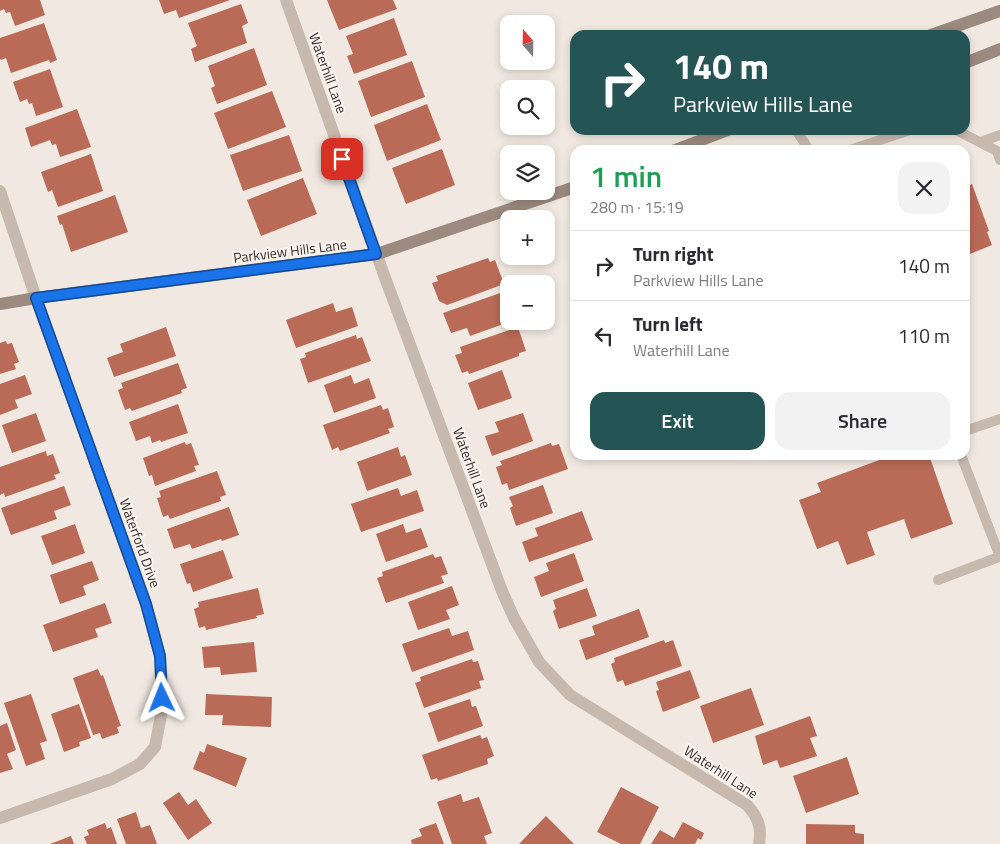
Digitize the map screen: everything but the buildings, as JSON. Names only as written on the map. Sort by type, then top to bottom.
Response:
[{"type":"street","name":"Waterhill Lane","points":[[286,0],[376,254],[502,592],[514,618],[540,662],[570,695],[747,805],[759,822],[761,832],[759,844]]},
{"type":"street","points":[[945,30],[1000,11]]},
{"type":"street","points":[[970,61],[1000,50]]},
{"type":"street","points":[[688,145],[715,135]]},
{"type":"street","name":"Parkview Hills Lane","points":[[0,304],[376,254],[570,189]]},
{"type":"street","name":"Waterford Drive","points":[[0,192],[146,604],[160,656],[162,685],[162,710],[155,747],[140,764],[112,779],[0,818]]},
{"type":"lane","points":[[867,145],[896,135]]},
{"type":"lane","points":[[966,135],[997,151],[1000,160]]},
{"type":"lane","points":[[981,142],[1000,135]]},
{"type":"lane","points":[[970,430],[999,421]]},
{"type":"lane","points":[[938,580],[1000,557],[963,460]]},
{"type":"route","points":[[162,698],[160,656],[146,604],[36,298],[376,254],[342,159]]}]
